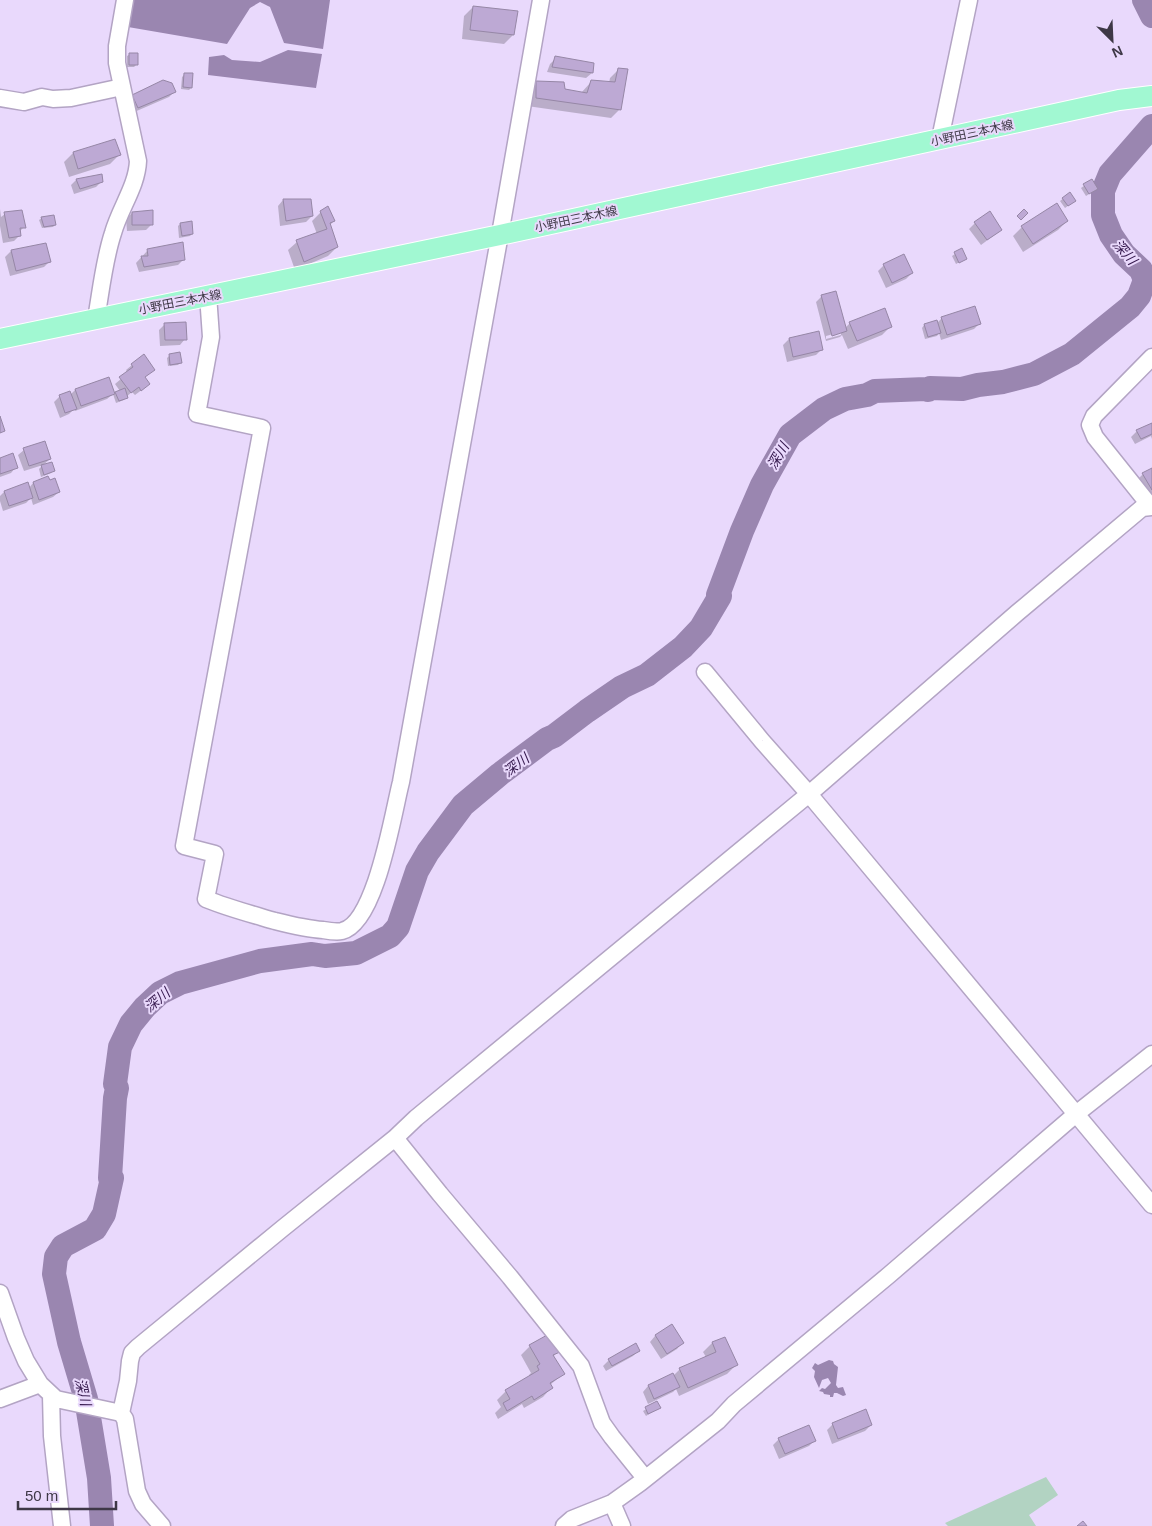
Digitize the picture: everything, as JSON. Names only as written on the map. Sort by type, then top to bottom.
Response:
[{"type":"main road","name":"小野田三本木線","points":[[0,338],[500,236],[1119,100],[1152,96]]},
{"type":"street","points":[[208,295],[211,337],[197,414],[262,428],[184,846],[215,854],[206,899],[231,909],[308,929],[343,931],[355,923],[364,911],[371,896],[383,857],[401,782],[541,0]]},
{"type":"street","points":[[940,139],[969,0]]},
{"type":"street","points":[[96,319],[113,231],[138,168],[138,160],[117,63],[121,1]]},
{"type":"street","points":[[0,98],[24,102],[42,97],[52,99],[70,98],[122,87]]},
{"type":"street","points":[[1152,357],[1094,416],[1090,425],[1095,437],[1152,507]]},
{"type":"street","points":[[121,1413],[132,1353],[138,1347],[395,1138],[492,1054],[809,794],[1017,613],[1142,508],[1152,507]]},
{"type":"street","points":[[705,672],[1152,1205]]},
{"type":"street","points":[[564,1526],[572,1519],[612,1503],[718,1421],[734,1404],[889,1275],[1076,1114],[1152,1054]]},
{"type":"street","points":[[395,1138],[510,1276],[581,1366],[602,1423],[645,1478]]},
{"type":"street","points":[[0,1293],[26,1361],[49,1393],[62,1526]]},
{"type":"street","points":[[0,1399],[49,1393],[121,1413],[127,1426],[139,1498],[162,1526]]},
{"type":"street","points":[[612,1503],[622,1526]]},
{"type":"green space","points":[[1046,1477],[1058,1495],[1029,1515],[1036,1526],[948,1526],[945,1523]]},
{"type":"shaded area","points":[[134,0],[330,0],[323,49],[284,43],[270,7],[260,2],[250,8],[227,44],[128,27]]},
{"type":"shaded area","points":[[288,50],[322,54],[316,88],[208,75],[209,57],[224,55],[232,60],[260,62]]},
{"type":"shaded area","points":[[829,1360],[833,1361],[838,1367],[836,1385],[838,1388],[843,1387],[846,1395],[834,1393],[833,1397],[830,1397],[830,1395],[819,1391],[822,1388],[825,1389],[831,1383],[828,1378],[822,1380],[819,1388],[814,1377],[815,1371],[812,1368],[815,1363],[818,1365]]},
{"type":"building","points":[[473,6],[518,11],[514,35],[470,30]]},
{"type":"building","points":[[129,53],[138,53],[138,65],[129,65]]},
{"type":"building","points":[[555,56],[594,63],[593,73],[552,67]]},
{"type":"building","points":[[618,68],[628,69],[621,110],[536,98],[536,81],[564,82],[565,89],[587,93],[591,80],[615,82]]},
{"type":"building","points":[[184,73],[193,73],[192,88],[183,87]]},
{"type":"building","points":[[163,80],[172,83],[176,92],[138,108],[132,95]]},
{"type":"building","points":[[115,139],[121,155],[78,169],[73,152]]},
{"type":"building","points":[[102,174],[103,182],[80,189],[76,179]]},
{"type":"building","points":[[1092,179],[1098,189],[1089,194],[1083,184]]},
{"type":"building","points":[[1070,192],[1076,201],[1068,206],[1062,198]]},
{"type":"building","points":[[283,199],[311,199],[313,216],[286,221]]},
{"type":"building","points":[[1057,203],[1068,221],[1033,244],[1021,226]]},
{"type":"building","points":[[328,206],[335,221],[330,223],[338,247],[304,262],[296,240],[327,229],[320,211]]},
{"type":"building","points":[[1024,209],[1028,213],[1021,220],[1017,216]]},
{"type":"building","points":[[22,210],[26,228],[20,228],[21,236],[9,238],[4,212]]},
{"type":"building","points":[[153,210],[153,225],[132,225],[132,212]]},
{"type":"building","points":[[990,211],[1002,230],[987,240],[974,222]]},
{"type":"building","points":[[54,215],[56,225],[44,227],[41,217]]},
{"type":"building","points":[[192,221],[193,234],[182,236],[180,223]]},
{"type":"building","points":[[183,242],[185,260],[144,267],[141,256],[148,256],[147,249]]},
{"type":"building","points":[[46,243],[51,262],[16,271],[11,250]]},
{"type":"building","points":[[962,248],[967,259],[959,263],[954,252]]},
{"type":"building","points":[[904,254],[913,273],[892,283],[883,264]]},
{"type":"building","points":[[836,291],[847,331],[832,336],[821,295]]},
{"type":"building","points":[[975,306],[981,324],[947,335],[941,317]]},
{"type":"building","points":[[885,308],[892,327],[857,341],[849,322]]},
{"type":"building","points":[[937,320],[941,333],[928,337],[924,324]]},
{"type":"building","points":[[186,322],[187,340],[165,340],[164,323]]},
{"type":"building","points":[[819,331],[823,350],[793,357],[789,338]]},
{"type":"building","points":[[180,352],[182,363],[170,365],[169,354]]},
{"type":"building","points":[[144,354],[155,370],[145,377],[150,384],[141,391],[139,387],[131,393],[119,377],[133,367],[131,364]]},
{"type":"building","points":[[109,377],[115,394],[81,406],[75,389]]},
{"type":"building","points":[[125,388],[128,398],[119,401],[115,392]]},
{"type":"building","points":[[70,391],[77,409],[65,413],[59,395]]},
{"type":"building","points":[[0,416],[5,431],[0,433]]},
{"type":"building","points":[[1152,423],[1152,434],[1141,439],[1136,430]]},
{"type":"building","points":[[45,441],[51,459],[29,466],[23,448]]},
{"type":"building","points":[[13,453],[18,468],[0,474],[0,458]]},
{"type":"building","points":[[52,462],[55,471],[44,475],[41,465]]},
{"type":"building","points":[[1152,468],[1152,490],[1142,473]]},
{"type":"building","points":[[48,476],[50,480],[55,478],[60,492],[39,500],[33,482]]},
{"type":"building","points":[[28,482],[33,498],[9,506],[4,491]]},
{"type":"building","points":[[672,1324],[684,1343],[667,1354],[655,1335]]},
{"type":"building","points":[[549,1334],[560,1352],[553,1355],[565,1374],[550,1383],[553,1388],[534,1400],[532,1396],[507,1411],[503,1403],[510,1399],[505,1390],[539,1370],[537,1366],[540,1364],[529,1345]]},
{"type":"building","points":[[725,1337],[738,1365],[688,1388],[679,1368],[716,1352],[712,1342]]},
{"type":"building","points":[[636,1343],[640,1351],[612,1366],[608,1359]]},
{"type":"building","points":[[673,1373],[680,1387],[654,1399],[648,1385]]},
{"type":"building","points":[[657,1401],[661,1408],[648,1414],[645,1407]]},
{"type":"building","points":[[866,1409],[872,1425],[838,1439],[832,1423]]},
{"type":"building","points":[[809,1425],[816,1441],[785,1454],[778,1438]]},
{"type":"building","points":[[1083,1521],[1087,1526],[1077,1526]]},
{"type":"waterway","name":"深川","points":[[1144,0],[1152,16]]},
{"type":"waterway","name":"深川","points":[[102,1526],[99,1478],[86,1399],[69,1342],[54,1274],[56,1257],[63,1246],[95,1229],[104,1214],[112,1178],[110,1178],[117,1088],[115,1084],[120,1047],[131,1024],[160,993],[180,983],[260,961],[312,954],[325,956],[356,953],[390,936],[398,927],[417,871],[428,852],[463,805],[500,774],[547,739],[554,736],[622,687],[647,675],[683,647],[701,628],[720,596],[718,595],[742,531],[762,485],[790,435],[824,409],[845,399],[867,395],[875,391],[928,390],[930,388],[962,389],[1003,382],[1034,374],[1072,354],[1130,307],[1139,296],[1145,280],[1141,270],[1124,254],[1111,235],[1103,215],[1103,191],[1110,174],[1152,126]]}]
